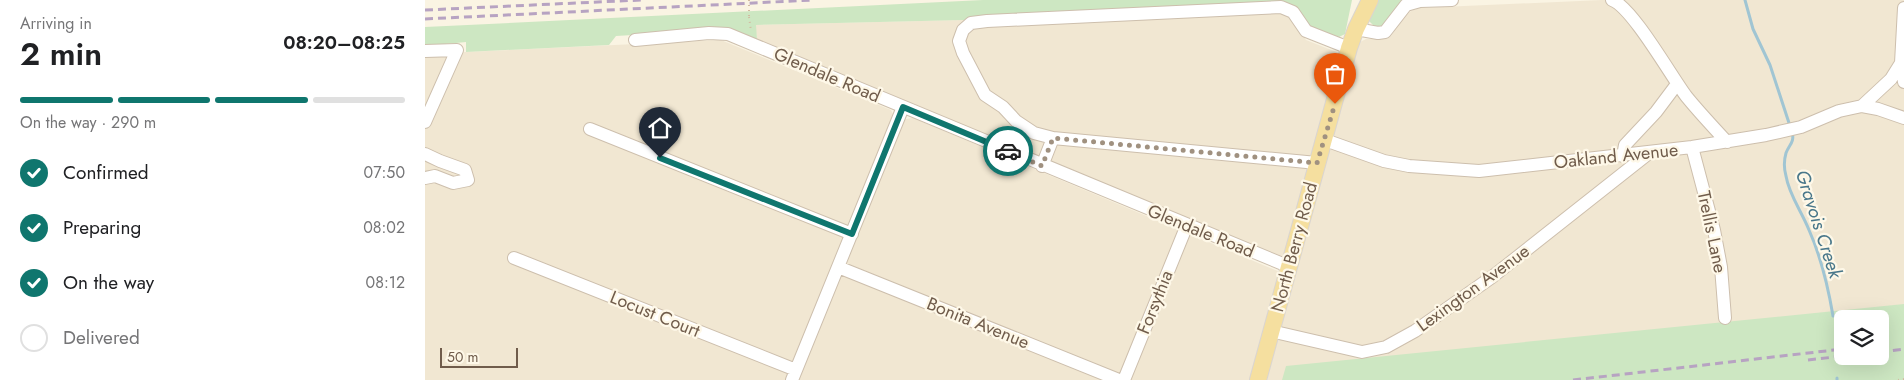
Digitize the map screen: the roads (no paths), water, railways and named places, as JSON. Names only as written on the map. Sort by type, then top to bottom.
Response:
[{"type":"main road","name":"North Berry Road","points":[[1356,28],[1359,0]]},
{"type":"main road","name":"North Berry Road","points":[[1258,380],[1349,48],[1356,28],[1370,0]]},
{"type":"street","points":[[1356,28],[1378,33],[1385,32],[1406,5],[1420,1],[1452,0]]},
{"type":"street","points":[[1614,1],[1634,21],[1677,84],[1711,126],[1727,142]]},
{"type":"street","points":[[1317,163],[1053,138],[1035,133],[1016,121],[1003,107],[985,95],[963,54],[959,41],[963,30],[971,24],[987,21],[1281,7],[1293,12],[1306,31],[1349,48]]},
{"type":"street","points":[[1904,8],[1902,13],[1901,63],[1904,82]]},
{"type":"street","name":"Glendale Road","points":[[635,40],[709,33],[728,34],[1042,166],[1290,267]]},
{"type":"street","points":[[425,51],[457,50],[425,122]]},
{"type":"street","points":[[1862,106],[1891,79],[1901,63]]},
{"type":"street","points":[[1623,156],[1625,145],[1656,112],[1677,84]]},
{"type":"street","name":"Oakland Avenue","points":[[1325,140],[1384,162],[1445,170],[1479,171],[1692,148],[1787,132],[1839,111],[1862,106],[1878,109],[1904,118]]},
{"type":"street","points":[[794,375],[903,107]]},
{"type":"street","points":[[590,130],[852,234]]},
{"type":"street","points":[[1042,166],[1053,138]]},
{"type":"street","name":"Trellis Lane","points":[[1692,148],[1716,239],[1721,267],[1725,318]]},
{"type":"street","name":"Lexington Avenue","points":[[1271,330],[1363,352],[1386,347],[1415,331],[1492,277],[1650,152]]},
{"type":"street","points":[[425,154],[440,162],[465,170],[468,180],[453,183],[435,176],[425,178]]},
{"type":"street","name":"Forsythia","points":[[1124,380],[1187,224]]},
{"type":"street","name":"Locust Court","points":[[514,258],[794,375]]},
{"type":"street","name":"Bonita Avenue","points":[[838,267],[1119,380]]},
{"type":"waterway","name":"Gravois Creek","points":[[1745,0],[1753,29],[1770,65],[1790,126]]},
{"type":"waterway","name":"Gravois Creek","points":[[1792,132],[1792,141],[1786,153],[1785,173],[1790,190],[1821,261],[1833,316]]},
{"type":"railway","points":[[425,10],[641,0]]},
{"type":"railway","points":[[425,19],[814,0]]},
{"type":"railway","points":[[1889,351],[1904,349]]},
{"type":"railway","points":[[1573,380],[1834,350]]},
{"type":"railway","points":[[1808,360],[1834,357]]}]
